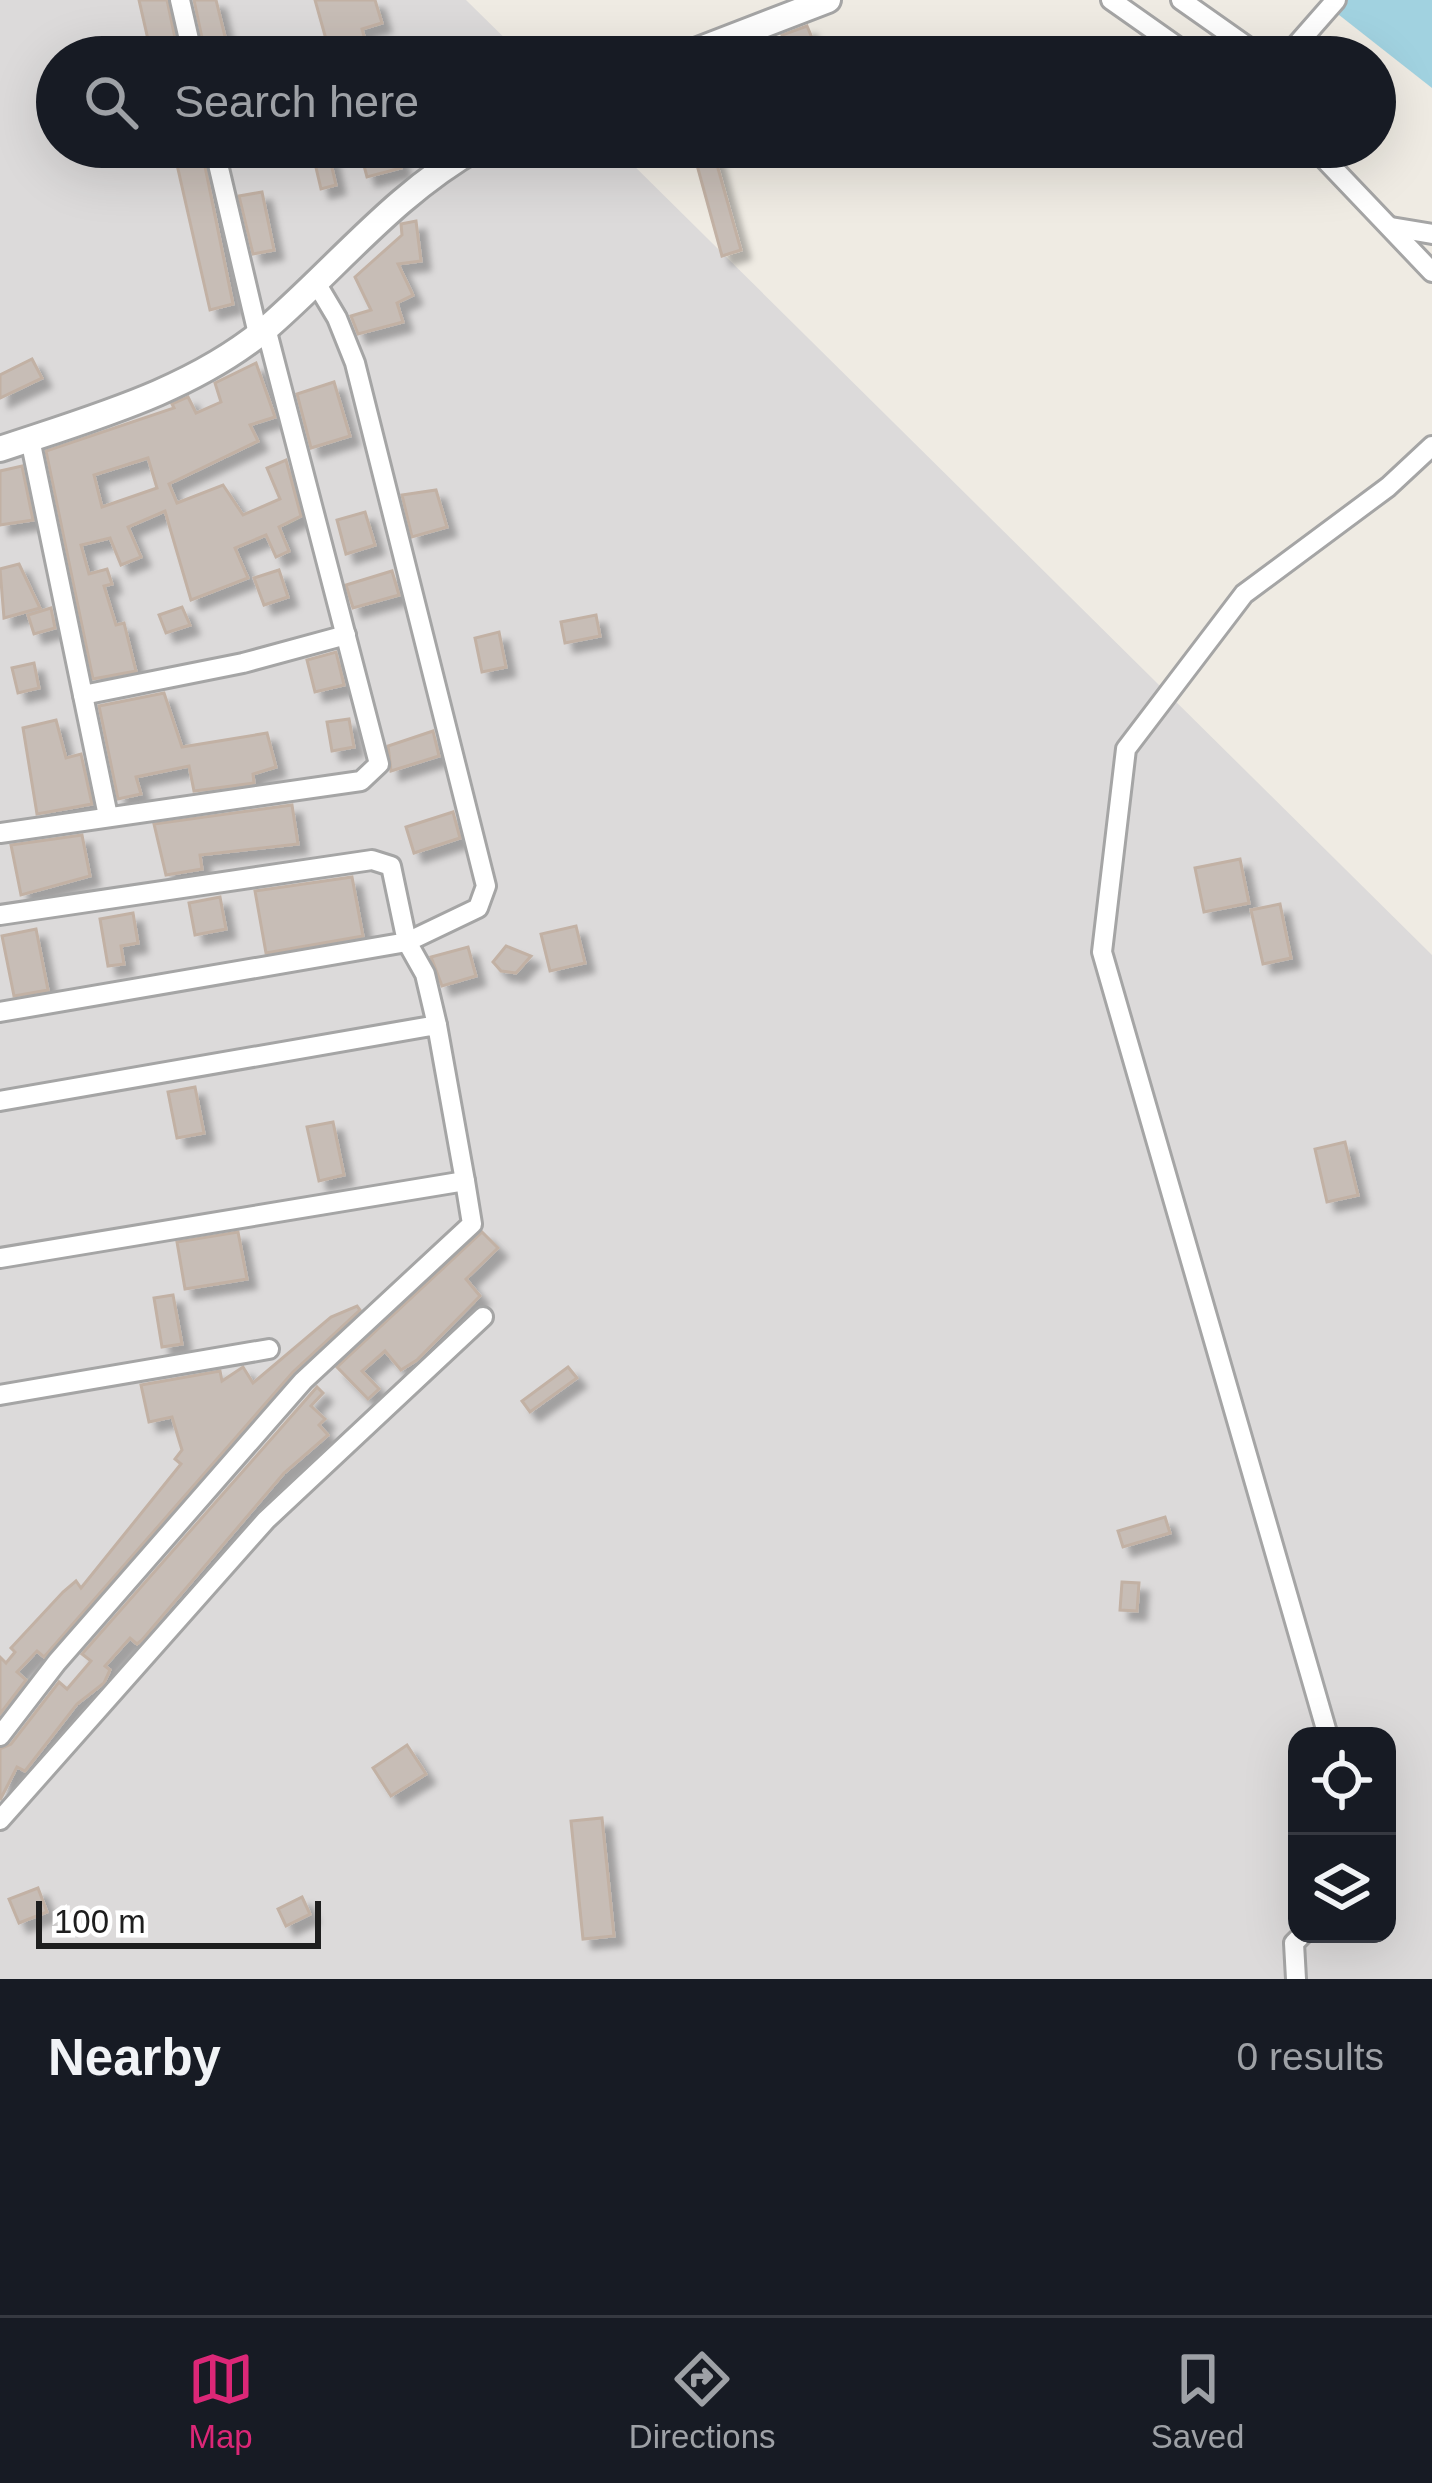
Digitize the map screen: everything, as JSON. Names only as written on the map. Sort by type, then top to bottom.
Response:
[{"type":"street","points":[[180,0],[188,36]]},
{"type":"street","points":[[735,36],[828,0]]},
{"type":"street","points":[[1111,0],[1162,36]]},
{"type":"street","points":[[1181,0],[1232,36]]},
{"type":"street","points":[[1304,36],[1336,0]]},
{"type":"street","points":[[0,833],[361,781],[379,764],[219,168]]},
{"type":"street","points":[[0,448],[135,405],[262,331],[367,230],[450,168]]},
{"type":"street","points":[[1334,168],[1432,272]]},
{"type":"street","points":[[1391,226],[1432,234]]},
{"type":"street","points":[[0,1012],[406,942],[478,908],[486,886],[355,363],[338,318],[315,281]]},
{"type":"street","points":[[30,439],[108,816]]},
{"type":"street","points":[[1325,1727],[1102,952],[1126,749],[1244,594],[1388,487],[1432,446]]},
{"type":"street","points":[[83,695],[243,663],[346,635]]},
{"type":"street","points":[[0,915],[372,860],[391,866],[406,942],[425,974],[437,1025],[472,1224],[303,1381],[57,1662],[0,1736]]},
{"type":"street","points":[[0,1101],[437,1025]]},
{"type":"street","points":[[0,1258],[465,1181]]},
{"type":"street","points":[[0,1820],[266,1520],[483,1317]]},
{"type":"street","points":[[0,1395],[269,1349]]},
{"type":"street","points":[[1294,1943],[1296,1979]]},
{"type":"shaded area","points":[[0,0],[466,0],[503,36],[36,36],[36,168],[636,168],[1432,955],[1432,1979],[0,1979]]},
{"type":"water","points":[[1320,0],[1432,0],[1432,88],[1396,60],[1396,36],[1366,36]]},
{"type":"building","points":[[139,0],[167,0],[175,36],[147,36]]},
{"type":"building","points":[[194,0],[216,0],[225,36],[202,36]]},
{"type":"building","points":[[315,0],[375,0],[382,23],[362,29],[364,36],[325,36]]},
{"type":"building","points":[[807,26],[811,36],[782,36]]},
{"type":"building","points":[[178,168],[205,168],[233,304],[210,310]]},
{"type":"building","points":[[316,168],[332,168],[336,185],[321,189]]},
{"type":"building","points":[[365,168],[401,168],[367,177]]},
{"type":"building","points":[[698,168],[718,168],[741,250],[722,256]]},
{"type":"building","points":[[262,192],[274,250],[253,254],[239,196]]},
{"type":"building","points":[[416,221],[421,261],[398,264],[413,295],[397,303],[403,322],[358,334],[351,316],[371,310],[355,277],[402,235],[401,224]]},
{"type":"building","points":[[32,359],[42,378],[0,398],[0,375]]},
{"type":"building","points":[[256,363],[275,417],[250,425],[258,441],[169,484],[177,503],[223,485],[243,515],[280,499],[267,468],[286,460],[301,516],[279,527],[289,551],[276,557],[266,535],[235,548],[248,578],[191,600],[165,511],[128,527],[141,557],[121,565],[110,538],[81,545],[89,574],[107,569],[112,584],[104,586],[116,625],[124,623],[136,671],[93,679],[46,451],[174,408],[172,404],[188,397],[196,413],[221,402],[215,383]],"holes":[[[148,458],[157,488],[102,507],[94,475]]]},
{"type":"building","points":[[334,382],[350,436],[311,448],[297,394]]},
{"type":"building","points":[[22,466],[33,520],[0,525],[0,471]]},
{"type":"building","points":[[436,490],[447,527],[412,537],[402,495]]},
{"type":"building","points":[[365,512],[375,545],[346,554],[337,520]]},
{"type":"building","points":[[19,564],[40,608],[4,618],[0,569]]},
{"type":"building","points":[[279,570],[288,597],[264,605],[254,578]]},
{"type":"building","points":[[392,571],[399,595],[353,608],[346,585]]},
{"type":"building","points":[[182,607],[190,625],[166,633],[159,615]]},
{"type":"building","points":[[51,608],[55,628],[34,634],[28,615]]},
{"type":"building","points":[[596,615],[600,636],[565,643],[561,622]]},
{"type":"building","points":[[499,632],[506,667],[482,672],[475,638]]},
{"type":"building","points":[[336,652],[344,685],[315,692],[307,660]]},
{"type":"building","points":[[34,663],[39,688],[18,693],[12,668]]},
{"type":"building","points":[[164,693],[182,747],[267,733],[276,767],[253,774],[254,783],[194,791],[189,766],[136,777],[141,794],[118,799],[99,706]]},
{"type":"building","points":[[349,719],[354,747],[332,751],[327,722]]},
{"type":"building","points":[[56,720],[66,758],[81,754],[92,804],[37,814],[23,728]]},
{"type":"building","points":[[433,731],[439,756],[391,771],[388,746]]},
{"type":"building","points":[[292,805],[298,844],[200,855],[202,869],[166,875],[154,824]]},
{"type":"building","points":[[453,812],[460,838],[414,853],[406,827]]},
{"type":"building","points":[[82,835],[90,876],[21,895],[11,845]]},
{"type":"building","points":[[1240,859],[1249,903],[1204,912],[1195,868]]},
{"type":"building","points":[[352,877],[363,936],[266,953],[255,891]]},
{"type":"building","points":[[220,897],[226,929],[195,935],[189,903]]},
{"type":"building","points":[[1280,904],[1291,958],[1263,964],[1251,910]]},
{"type":"building","points":[[133,913],[138,943],[121,946],[124,964],[108,966],[100,919]]},
{"type":"building","points":[[576,926],[585,963],[550,971],[541,934]]},
{"type":"building","points":[[36,929],[48,990],[14,996],[2,936]]},
{"type":"building","points":[[506,946],[531,956],[516,973],[501,971],[493,962]]},
{"type":"building","points":[[468,947],[476,976],[442,986],[431,957]]},
{"type":"building","points":[[195,1087],[204,1133],[177,1138],[168,1092]]},
{"type":"building","points":[[333,1122],[344,1175],[319,1181],[307,1127]]},
{"type":"building","points":[[1345,1142],[1358,1195],[1327,1202],[1315,1149]]},
{"type":"building","points":[[238,1232],[247,1279],[185,1289],[177,1242]]},
{"type":"building","points":[[482,1232],[498,1248],[466,1279],[480,1296],[417,1360],[401,1370],[385,1351],[362,1371],[379,1389],[368,1399],[337,1367]]},
{"type":"building","points":[[173,1295],[182,1344],[162,1347],[154,1298]]},
{"type":"building","points":[[357,1306],[360,1310],[293,1372],[44,1657],[37,1651],[17,1672],[26,1680],[0,1714],[0,1657],[6,1663],[15,1652],[11,1648],[63,1592],[76,1581],[81,1588],[181,1464],[175,1459],[182,1450],[172,1417],[149,1422],[141,1385],[220,1371],[222,1381],[243,1367],[253,1383],[331,1317]]},
{"type":"building","points":[[568,1367],[577,1378],[530,1412],[522,1401]]},
{"type":"building","points":[[317,1387],[323,1393],[311,1406],[325,1419],[319,1425],[328,1435],[284,1473],[142,1640],[137,1644],[130,1638],[105,1666],[110,1670],[104,1683],[77,1704],[25,1771],[17,1767],[0,1800],[0,1749],[11,1744],[59,1682],[67,1689],[91,1661],[82,1654]]},
{"type":"building","points":[[1165,1517],[1170,1533],[1123,1547],[1118,1531]]},
{"type":"building","points":[[1122,1582],[1139,1583],[1137,1611],[1120,1610]]},
{"type":"building","points":[[407,1745],[426,1774],[391,1796],[373,1768]]},
{"type":"building","points":[[602,1818],[614,1936],[583,1939],[571,1821]]},
{"type":"building","points":[[38,1888],[47,1912],[19,1923],[9,1899]]},
{"type":"building","points":[[302,1897],[310,1914],[286,1926],[278,1909]]}]
